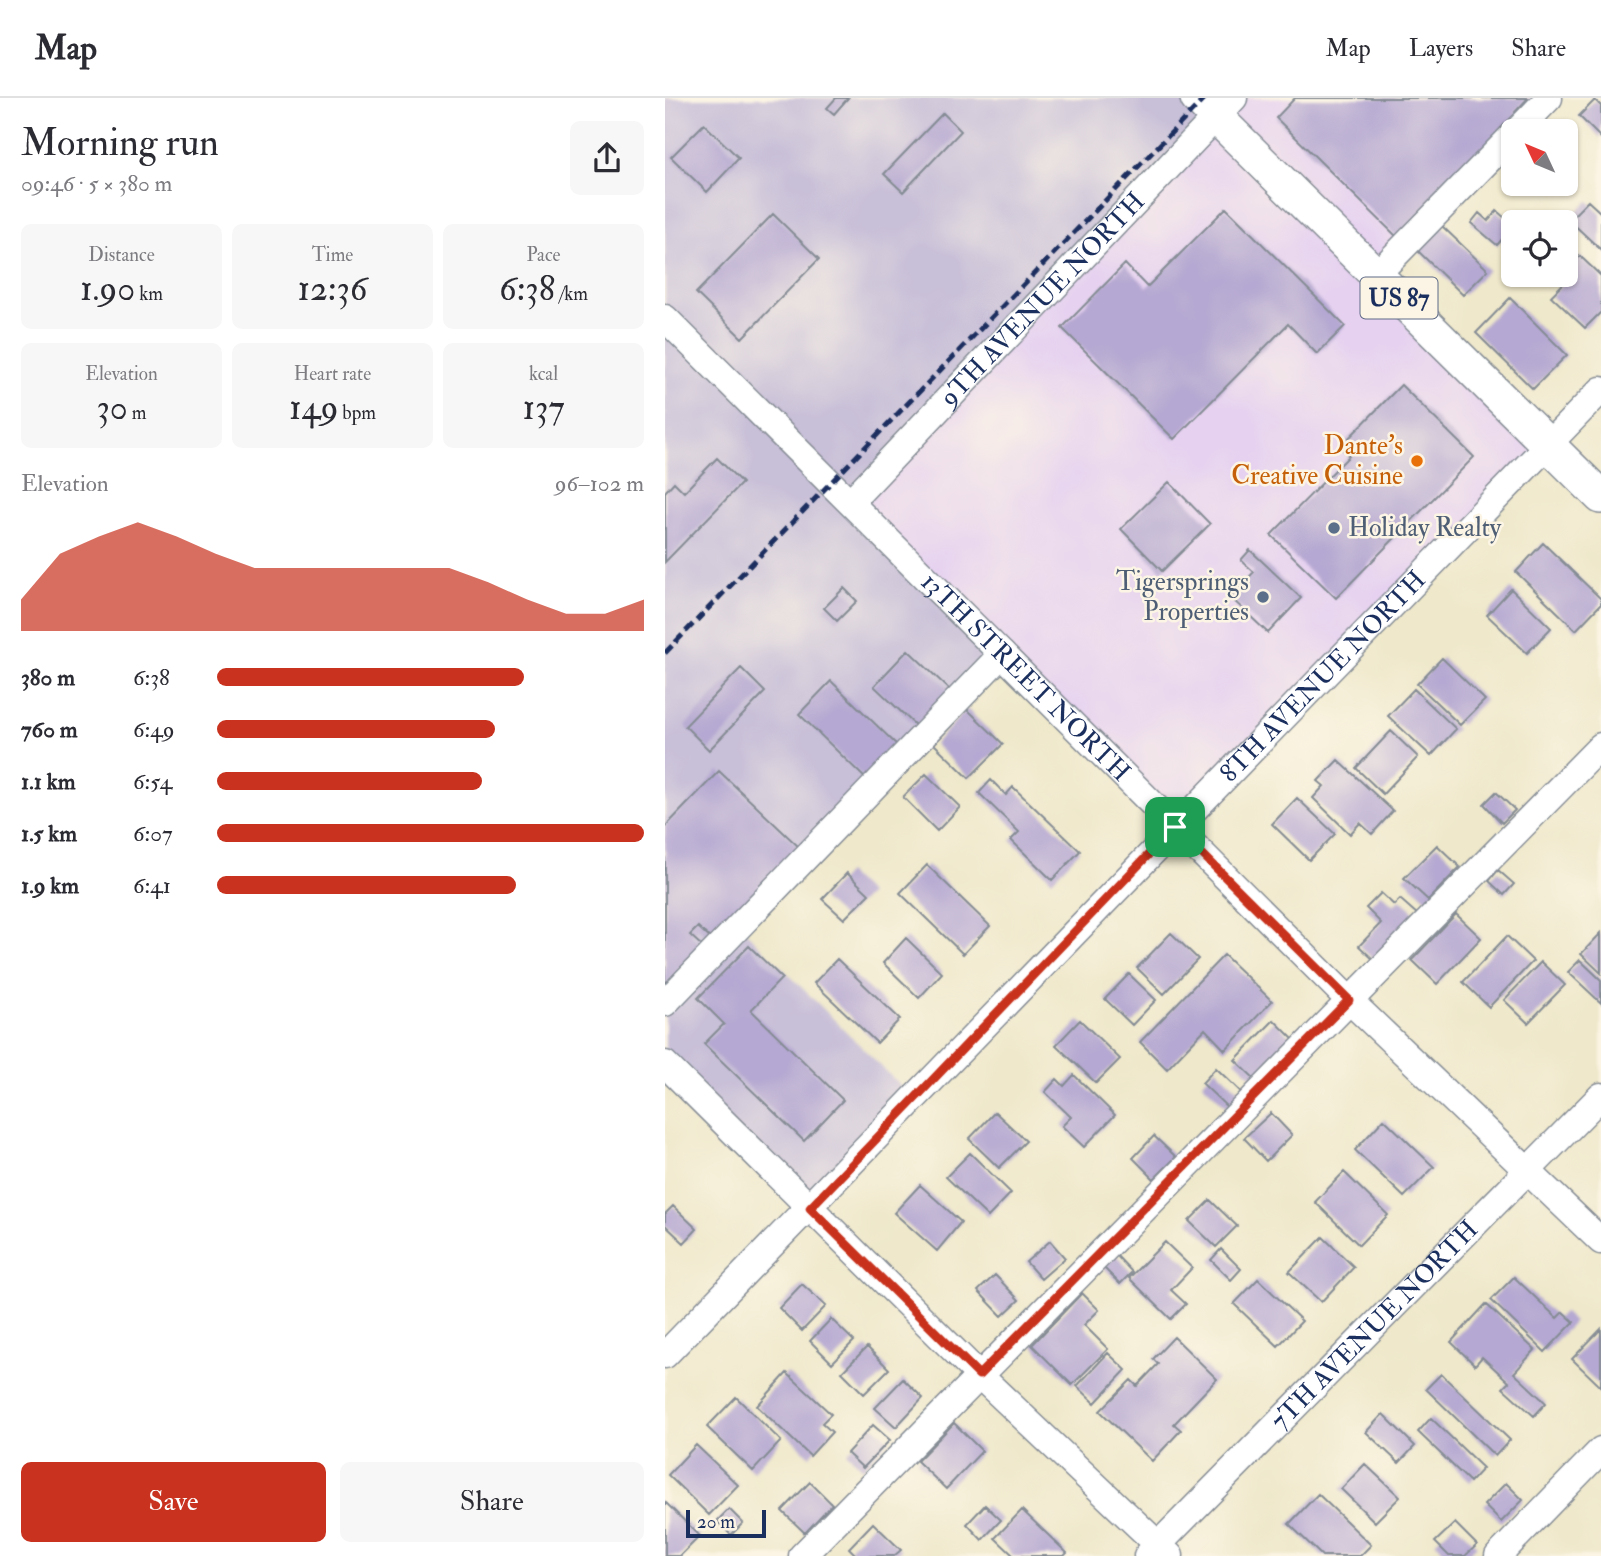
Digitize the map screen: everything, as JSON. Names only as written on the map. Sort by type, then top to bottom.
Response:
[{"type":"main road","name":"US 87","points":[[1216,104],[1376,275],[1601,497]]},
{"type":"street","points":[[1529,119],[1549,98]]},
{"type":"street","name":"9TH AVENUE NORTH","points":[[851,501],[1216,104]]},
{"type":"street","points":[[1376,275],[1501,147]]},
{"type":"street","name":"13TH STREET NORTH","points":[[665,318],[1349,1000],[1601,1241]]},
{"type":"street","name":"8TH AVENUE NORTH","points":[[665,1354],[810,1208],[1175,827],[1601,390]]},
{"type":"street","points":[[665,1003],[1002,654]]},
{"type":"street","points":[[801,1556],[1601,746]]},
{"type":"street","points":[[665,1064],[1159,1552]]},
{"type":"street","name":"7TH AVENUE NORTH","points":[[1159,1552],[1601,1096]]},
{"type":"street","points":[[1498,1556],[1601,1450]]},
{"type":"shaded area","points":[[665,98],[1197,98],[1216,116],[851,501],[1002,654],[739,925],[914,1099],[810,1208],[665,1064]]},
{"type":"shaded area","points":[[1199,98],[1549,98],[1528,119],[1501,119],[1501,147],[1376,275],[1548,444],[1175,827],[851,501]]},
{"type":"building","points":[[836,98],[848,98],[834,114],[827,108]]},
{"type":"building","points":[[1295,98],[1528,98],[1515,112],[1518,115],[1514,119],[1501,119],[1501,132],[1398,238],[1276,118]]},
{"type":"building","points":[[1595,100],[1601,106],[1601,138],[1579,116]]},
{"type":"building","points":[[943,113],[961,131],[903,192],[884,174]]},
{"type":"building","points":[[704,124],[739,158],[707,192],[671,157]]},
{"type":"building","points":[[1588,201],[1601,213],[1601,250],[1578,228],[1578,211]]},
{"type":"building","points":[[1226,208],[1345,326],[1317,354],[1288,324],[1174,439],[1062,328],[1125,264],[1147,287]]},
{"type":"building","points":[[1497,211],[1501,215],[1501,241],[1497,245],[1471,223],[1479,213],[1488,221]]},
{"type":"building","points":[[773,214],[819,259],[742,338],[696,293]]},
{"type":"building","points":[[1442,226],[1488,270],[1463,295],[1418,251]]},
{"type":"building","points":[[1580,256],[1601,276],[1601,312],[1585,328],[1551,296],[1560,287],[1578,287]]},
{"type":"building","points":[[1510,298],[1567,355],[1533,389],[1476,333]]},
{"type":"building","points":[[1401,385],[1474,457],[1336,598],[1271,535],[1349,456],[1340,447]]},
{"type":"building","points":[[717,458],[742,483],[665,562],[665,492],[674,482],[684,492]]},
{"type":"building","points":[[1169,482],[1210,524],[1162,571],[1121,529]]},
{"type":"building","points":[[1543,543],[1601,599],[1601,604],[1576,630],[1516,572]]},
{"type":"building","points":[[1250,550],[1301,598],[1268,633],[1230,597],[1254,572],[1241,560]]},
{"type":"building","points":[[844,588],[857,601],[837,621],[824,608]]},
{"type":"building","points":[[1511,589],[1551,628],[1527,653],[1487,615]]},
{"type":"building","points":[[908,650],[950,690],[916,726],[874,686]]},
{"type":"building","points":[[1442,658],[1485,700],[1460,725],[1417,684]]},
{"type":"building","points":[[741,668],[765,692],[709,750],[685,726]]},
{"type":"building","points":[[831,681],[899,747],[867,780],[799,714]]},
{"type":"building","points":[[1414,689],[1456,729],[1431,756],[1388,716]]},
{"type":"building","points":[[967,709],[1003,744],[969,778],[934,744]]},
{"type":"building","points":[[1391,731],[1418,757],[1383,794],[1356,768]]},
{"type":"building","points":[[1338,760],[1393,811],[1372,834],[1360,823],[1350,834],[1313,798],[1324,786],[1318,781]]},
{"type":"building","points":[[719,771],[800,848],[712,940],[698,927],[690,935],[702,946],[665,984],[665,827]]},
{"type":"building","points":[[926,774],[960,807],[937,831],[903,797]]},
{"type":"building","points":[[991,780],[1006,795],[1013,787],[1080,851],[1052,880],[1011,840],[1019,832],[979,793]]},
{"type":"building","points":[[1496,792],[1515,810],[1502,823],[1484,804]]},
{"type":"building","points":[[1297,798],[1335,834],[1309,860],[1272,824]]},
{"type":"building","points":[[1437,845],[1460,867],[1428,900],[1404,878]]},
{"type":"building","points":[[927,865],[990,926],[963,954],[900,893]]},
{"type":"building","points":[[1498,870],[1514,884],[1504,895],[1489,881]]},
{"type":"building","points":[[847,873],[869,894],[844,919],[822,899]]},
{"type":"building","points":[[1381,893],[1394,905],[1400,899],[1418,915],[1374,960],[1359,946],[1381,923],[1366,908]]},
{"type":"building","points":[[1456,914],[1481,938],[1437,984],[1412,960]]},
{"type":"building","points":[[1171,933],[1198,959],[1164,994],[1137,968]]},
{"type":"building","points":[[1601,933],[1601,973],[1581,954]]},
{"type":"building","points":[[1507,936],[1533,961],[1489,1007],[1463,982]]},
{"type":"building","points":[[906,938],[942,973],[919,998],[883,963]]},
{"type":"building","points":[[749,946],[782,978],[751,1010],[843,1100],[804,1141],[704,1044],[724,1024],[698,998]]},
{"type":"building","points":[[1224,955],[1272,1001],[1225,1050],[1205,1029],[1167,1069],[1140,1042]]},
{"type":"building","points":[[837,959],[900,1019],[877,1043],[814,983]]},
{"type":"building","points":[[1580,960],[1601,980],[1601,1003],[1568,972]]},
{"type":"building","points":[[1541,962],[1565,985],[1528,1023],[1504,1000]]},
{"type":"building","points":[[1129,974],[1156,1000],[1132,1025],[1105,999]]},
{"type":"building","points":[[1080,1020],[1120,1059],[1096,1083],[1056,1045]]},
{"type":"building","points":[[1274,1020],[1295,1041],[1257,1081],[1235,1060]]},
{"type":"building","points":[[1216,1068],[1242,1093],[1228,1108],[1202,1083]]},
{"type":"building","points":[[1074,1075],[1115,1115],[1084,1147],[1062,1126],[1071,1117],[1045,1092],[1057,1079],[1064,1086]]},
{"type":"building","points":[[995,1112],[1026,1141],[999,1168],[969,1139]]},
{"type":"building","points":[[1271,1113],[1292,1135],[1266,1161],[1244,1138]]},
{"type":"building","points":[[1384,1119],[1434,1167],[1404,1197],[1355,1150]]},
{"type":"building","points":[[1154,1136],[1176,1157],[1154,1179],[1133,1158]]},
{"type":"building","points":[[970,1153],[1011,1193],[988,1217],[946,1177]]},
{"type":"building","points":[[1344,1172],[1388,1215],[1359,1245],[1315,1202]]},
{"type":"building","points":[[920,1185],[961,1222],[937,1251],[894,1213]]},
{"type":"building","points":[[1210,1200],[1237,1226],[1216,1247],[1189,1221]]},
{"type":"building","points":[[673,1206],[697,1229],[684,1243],[665,1225],[665,1214]]},
{"type":"building","points":[[1323,1237],[1354,1267],[1321,1302],[1289,1272]]},
{"type":"building","points":[[1050,1241],[1065,1258],[1041,1279],[1026,1262]]},
{"type":"building","points":[[1165,1242],[1192,1268],[1171,1290],[1186,1304],[1171,1319],[1129,1278]]},
{"type":"building","points":[[1221,1249],[1241,1269],[1231,1280],[1211,1260]]},
{"type":"building","points":[[1116,1255],[1132,1272],[1120,1284],[1103,1267]]},
{"type":"building","points":[[995,1275],[1019,1300],[1002,1316],[978,1291]]},
{"type":"building","points":[[1514,1277],[1557,1318],[1563,1312],[1574,1322],[1545,1352],[1491,1300]]},
{"type":"building","points":[[1258,1279],[1302,1321],[1278,1346],[1234,1304]]},
{"type":"building","points":[[802,1284],[826,1306],[802,1331],[779,1308]]},
{"type":"building","points":[[1082,1293],[1099,1310],[1084,1325],[1108,1349],[1072,1385],[1032,1345]]},
{"type":"building","points":[[1486,1304],[1535,1350],[1514,1373],[1546,1403],[1534,1416],[1503,1388],[1509,1382],[1482,1357],[1475,1365],[1451,1342]]},
{"type":"building","points":[[831,1319],[854,1341],[832,1363],[810,1341]]},
{"type":"building","points":[[1601,1329],[1601,1387],[1572,1359]]},
{"type":"building","points":[[1174,1337],[1217,1379],[1174,1424],[1181,1430],[1152,1461],[1100,1411],[1131,1380],[1137,1386],[1158,1364],[1153,1359]]},
{"type":"building","points":[[867,1347],[889,1369],[864,1394],[842,1372]]},
{"type":"building","points":[[1108,1353],[1126,1370],[1095,1403],[1077,1386]]},
{"type":"building","points":[[787,1373],[831,1414],[822,1423],[832,1432],[810,1456],[757,1406]]},
{"type":"building","points":[[1441,1374],[1510,1440],[1495,1456],[1426,1389]]},
{"type":"building","points":[[903,1379],[923,1398],[896,1427],[875,1408]]},
{"type":"building","points":[[736,1397],[781,1441],[753,1471],[707,1427]]},
{"type":"building","points":[[1383,1414],[1415,1446],[1399,1463],[1366,1432]]},
{"type":"building","points":[[1431,1418],[1483,1468],[1470,1482],[1418,1432]]},
{"type":"building","points":[[954,1423],[982,1451],[946,1489],[917,1461]]},
{"type":"building","points":[[873,1425],[890,1440],[863,1468],[847,1453]]},
{"type":"building","points":[[696,1445],[738,1485],[709,1515],[668,1475]]},
{"type":"building","points":[[1365,1464],[1400,1497],[1375,1522],[1341,1489]]},
{"type":"building","points":[[810,1482],[832,1504],[805,1533],[782,1511]]},
{"type":"building","points":[[1506,1483],[1523,1500],[1501,1522],[1484,1505]]},
{"type":"building","points":[[1318,1494],[1371,1545],[1360,1556],[1322,1556],[1289,1524]]},
{"type":"building","points":[[665,1502],[700,1536],[680,1556],[665,1556]]},
{"type":"building","points":[[985,1505],[1001,1520],[982,1540],[967,1524]]},
{"type":"building","points":[[729,1509],[743,1523],[731,1535],[717,1521]]},
{"type":"building","points":[[1022,1510],[1067,1553],[1064,1556],[1014,1556],[995,1538]]},
{"type":"building","points":[[873,1523],[901,1550],[894,1556],[857,1556],[849,1548]]},
{"type":"building","points":[[1455,1523],[1477,1545],[1465,1556],[1449,1556],[1435,1542]]},
{"type":"railway","points":[[665,653],[1205,98]]},
{"type":"place","name":"Dante's Creative Cuisine","points":[[1417,461]]},
{"type":"place","name":"Holiday Realty","points":[[1334,528]]},
{"type":"place","name":"Tigersprings Properties","points":[[1263,597]]},
{"type":"route","points":[[1175,827],[1349,1000],[979,1375],[810,1208],[1175,827]]}]
